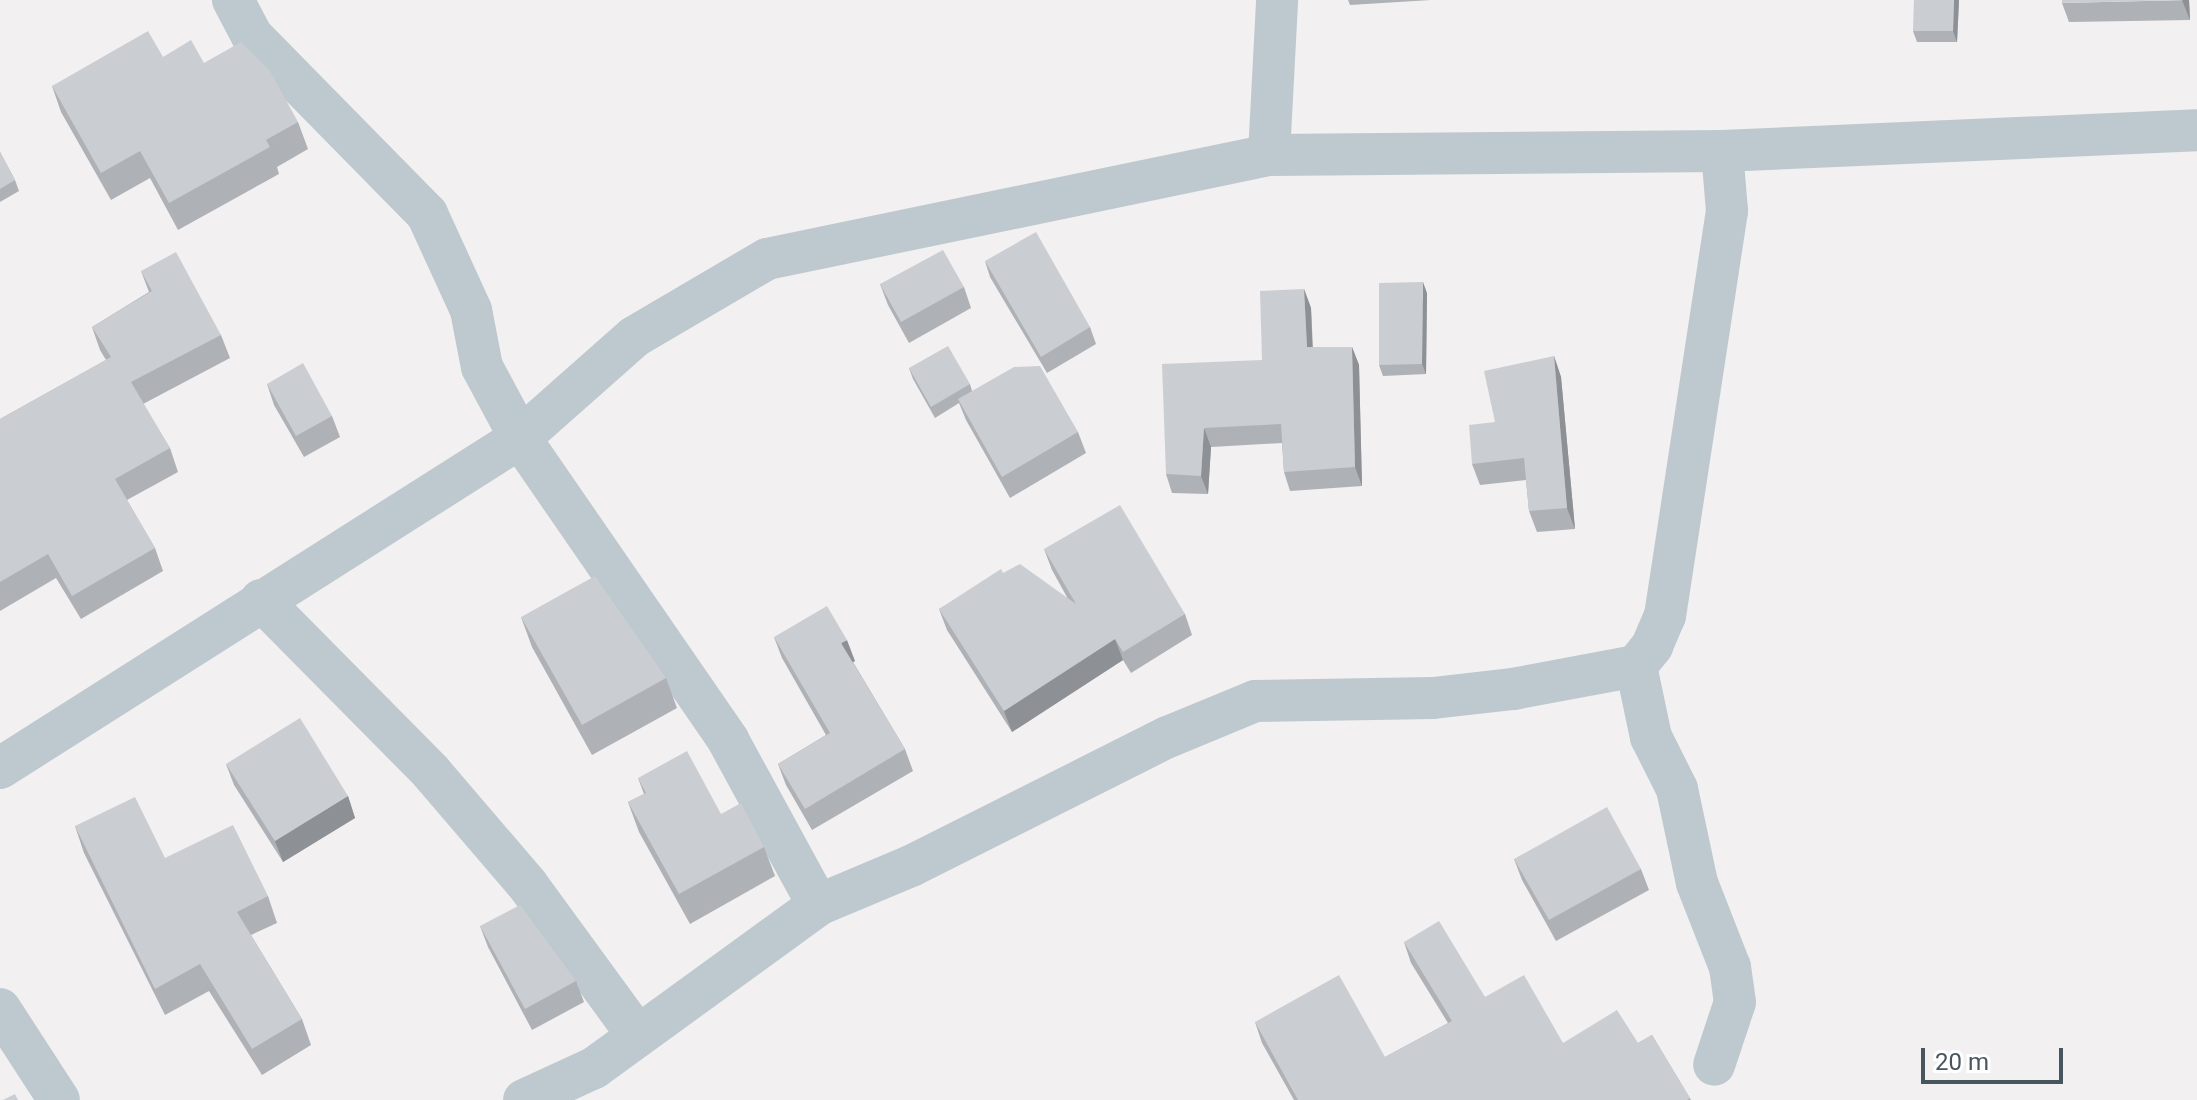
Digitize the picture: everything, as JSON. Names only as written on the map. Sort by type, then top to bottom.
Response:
[{"type":"street","points":[[233,0],[252,36],[427,214],[471,310],[482,367],[520,438],[728,740],[818,905]]},
{"type":"street","points":[[1269,155],[1277,0]]},
{"type":"street","points":[[0,768],[520,438],[634,337],[767,259],[1269,155],[1722,151],[2197,130]]},
{"type":"street","points":[[524,1100],[603,1084],[638,1036],[818,905],[911,866],[1168,737],[1255,701],[1433,698],[1513,689],[1636,666],[1652,646],[1665,616],[1678,539],[1727,211],[1722,151]]},
{"type":"street","points":[[261,600],[441,783],[527,884],[638,1036]]},
{"type":"street","points":[[1636,666],[1651,737],[1677,789],[1697,883],[1730,967],[1735,1002],[1714,1065]]},
{"type":"street","points":[[0,1009],[59,1100]]},
{"type":"building","points":[[1914,0],[1954,0],[1953,31],[1913,31]]},
{"type":"building","points":[[2062,0],[2182,0],[2062,3]]},
{"type":"building","points":[[148,31],[163,57],[191,40],[204,63],[241,42],[270,71],[298,122],[266,140],[270,147],[169,203],[140,151],[101,173],[52,86]]},
{"type":"building","points":[[0,152],[15,180],[0,189]]},
{"type":"building","points":[[1036,232],[1090,327],[1041,357],[985,261]]},
{"type":"building","points":[[943,250],[964,287],[901,322],[880,284]]},
{"type":"building","points":[[176,252],[221,335],[131,382],[170,448],[115,479],[155,548],[72,596],[48,554],[0,582],[0,419],[111,357],[92,327],[152,291],[141,271]]},
{"type":"building","points":[[1423,282],[1422,364],[1379,365],[1379,283]]},
{"type":"building","points":[[1304,289],[1307,347],[1352,347],[1355,467],[1284,472],[1281,424],[1204,428],[1201,476],[1166,474],[1162,364],[1262,360],[1260,291]]},
{"type":"building","points":[[948,346],[970,384],[931,407],[909,368]]},
{"type":"building","points":[[1554,356],[1567,508],[1529,511],[1524,458],[1472,464],[1469,425],[1495,422],[1484,371]]},
{"type":"building","points":[[303,363],[332,416],[296,436],[267,384]]},
{"type":"building","points":[[1040,366],[1078,432],[1002,477],[958,399],[1014,367]]},
{"type":"building","points":[[1120,505],[1185,614],[1123,652],[1115,639],[1004,711],[939,609],[1001,569],[1003,573],[1020,564],[1076,604],[1044,549]]},
{"type":"building","points":[[595,576],[666,678],[582,725],[521,617]]},
{"type":"building","points":[[827,606],[847,640],[841,643],[905,749],[805,809],[778,764],[830,733],[774,637]]},
{"type":"building","points":[[300,718],[348,796],[275,841],[226,764]]},
{"type":"building","points":[[687,751],[721,814],[741,803],[764,847],[679,894],[628,802],[646,793],[638,778]]},
{"type":"building","points":[[135,797],[165,858],[233,825],[268,896],[237,912],[302,1019],[252,1049],[200,964],[155,989],[75,826]]},
{"type":"building","points":[[1607,807],[1641,869],[1549,920],[1514,859]]},
{"type":"building","points":[[520,905],[576,981],[525,1009],[480,926]]},
{"type":"building","points":[[1439,921],[1485,997],[1524,975],[1563,1043],[1617,1010],[1638,1043],[1652,1035],[1690,1098],[1298,1100],[1255,1022],[1339,975],[1385,1057],[1452,1021],[1404,942]]},
{"type":"building","points":[[15,1094],[18,1100],[3,1100]]}]
